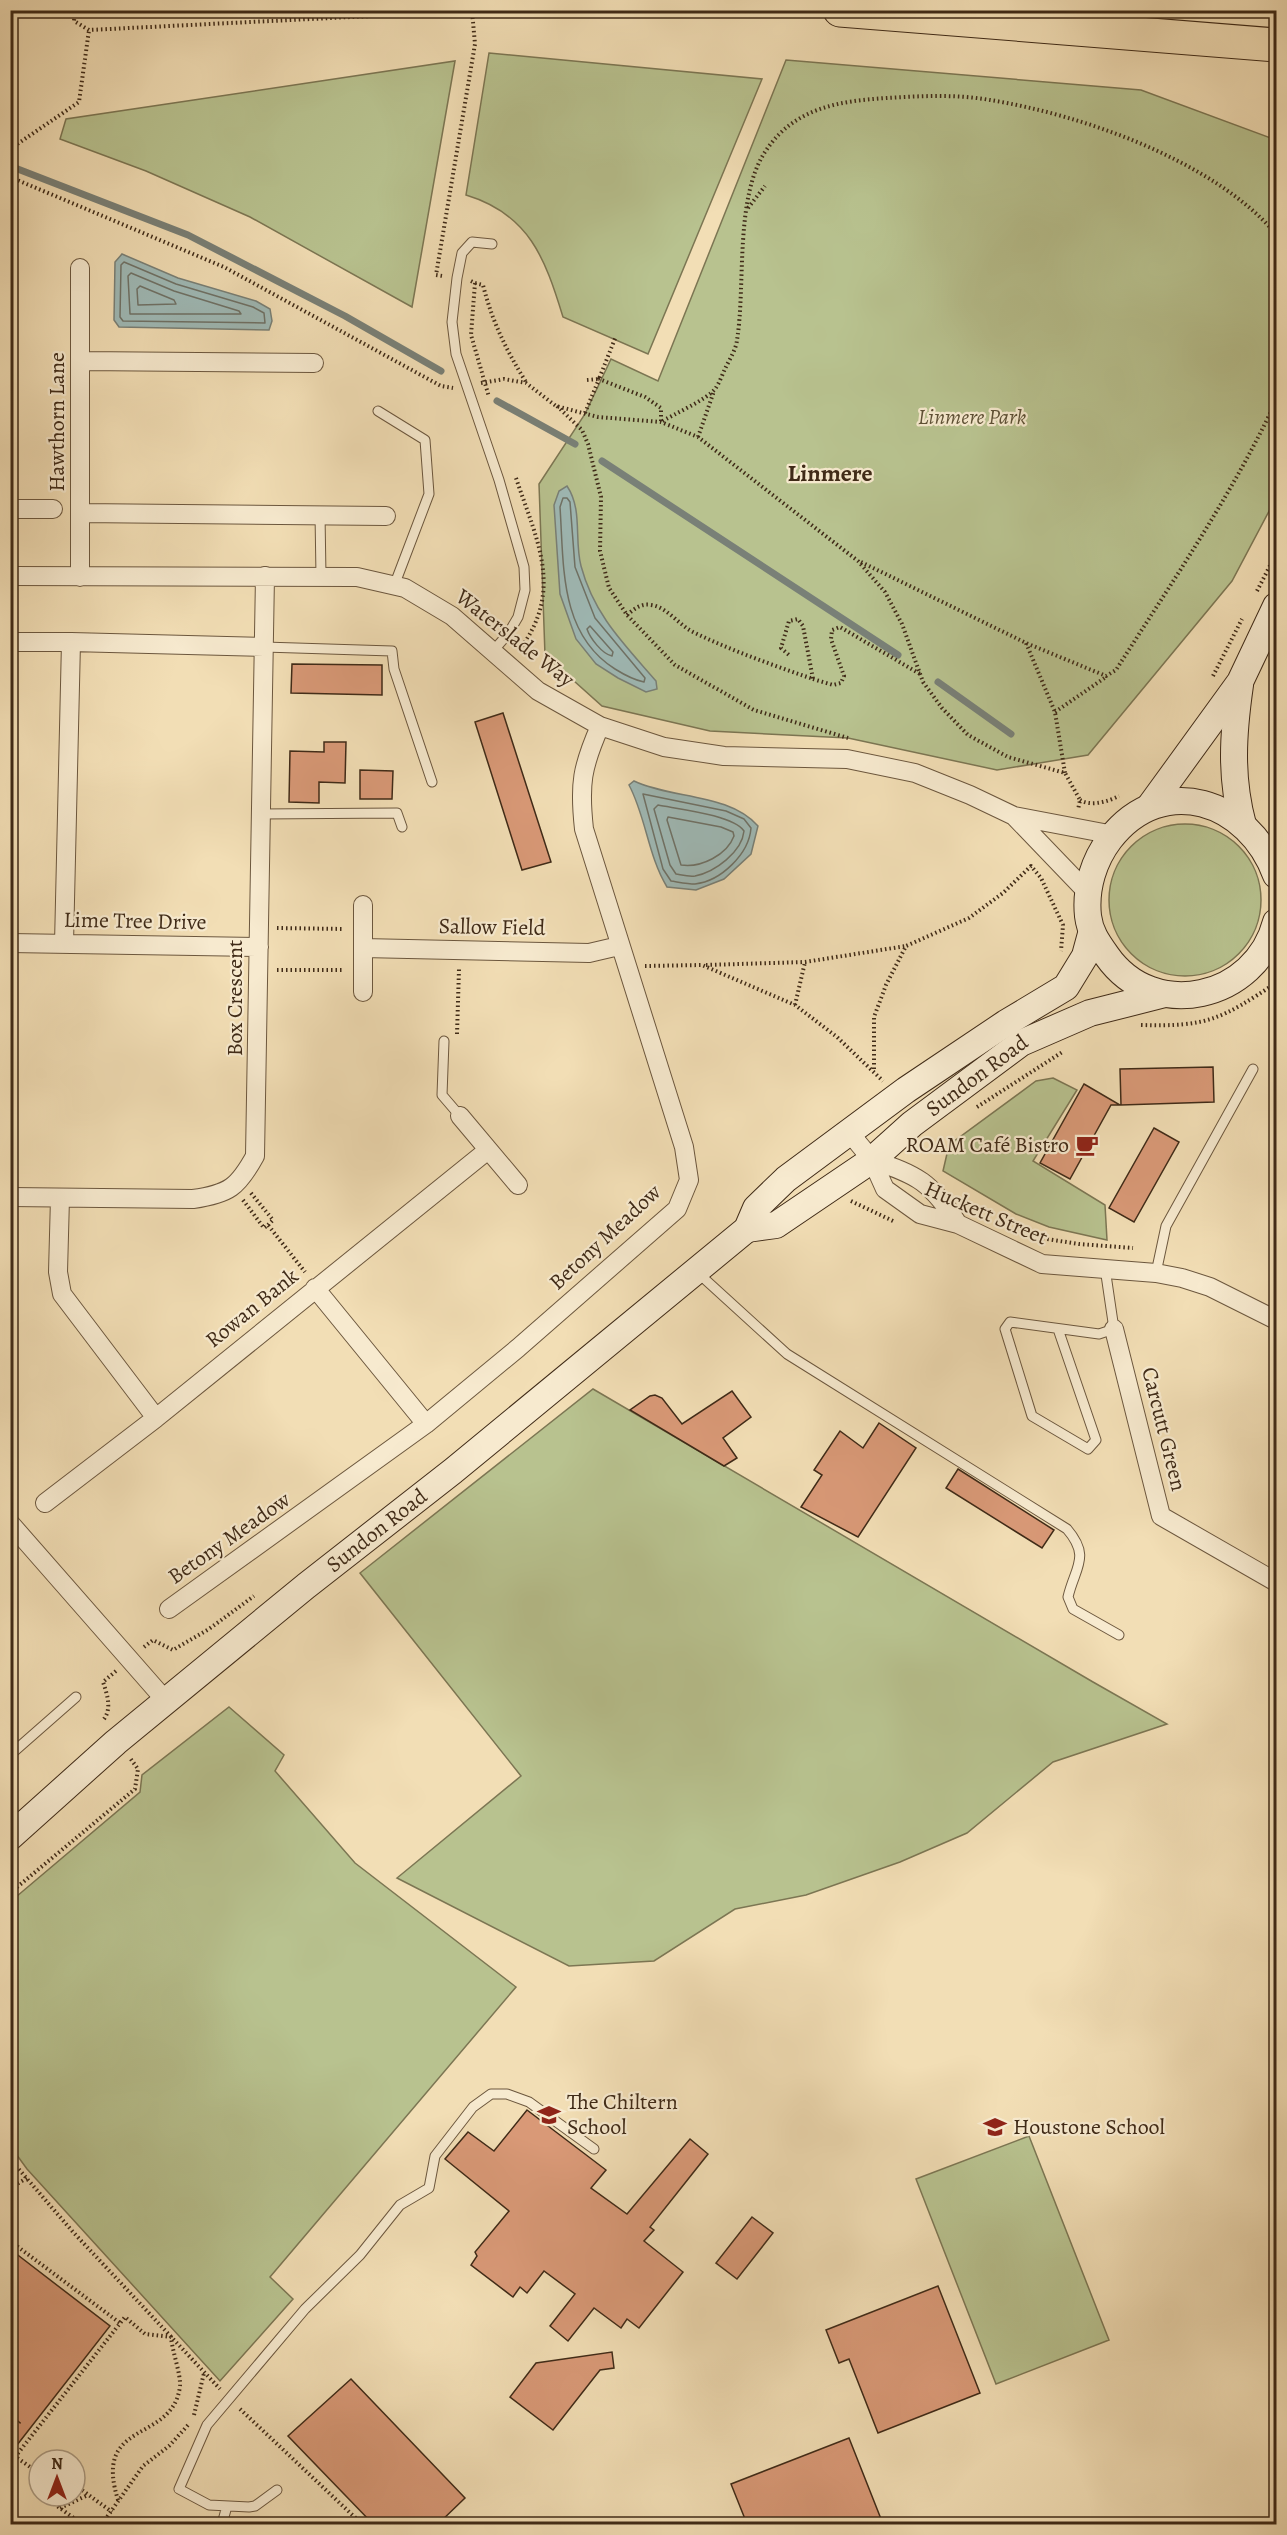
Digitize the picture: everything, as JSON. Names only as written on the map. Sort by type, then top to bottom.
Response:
[{"type":"highway","points":[[840,10],[1276,45]]},
{"type":"street","name":"Hawthorn Lane","points":[[80,268],[80,577]]},
{"type":"street","points":[[81,361],[314,363]]},
{"type":"street","points":[[10,509],[53,509]]},
{"type":"street","points":[[80,513],[386,516]]},
{"type":"street","name":"Waterslade Way","points":[[10,576],[357,577],[405,588],[452,616],[538,691],[600,726],[674,749],[724,756],[847,759],[915,774],[970,795],[1014,816],[1114,835]]},
{"type":"street","name":"Box Crescent","points":[[237,1184],[255,1156],[258,1133],[265,576]]},
{"type":"street","points":[[1243,825],[1235,795],[1232,764],[1240,682],[1265,600]]},
{"type":"street","points":[[10,642],[264,647]]},
{"type":"street","points":[[64,944],[71,642]]},
{"type":"street","points":[[1150,806],[1240,682]]},
{"type":"street","name":"Betony Meadow","points":[[169,1610],[299,1519],[426,1424],[518,1348],[677,1209],[688,1180],[684,1148],[584,829],[581,785],[585,761],[600,726]]},
{"type":"street","points":[[1274,861],[1243,825],[1224,811],[1203,803],[1177,801],[1150,806],[1130,818],[1102,850],[1093,868],[1088,893],[1088,914],[1091,934],[1112,964],[1146,988],[1165,994],[1190,995],[1214,991],[1236,980],[1266,959],[1266,950],[1276,922]]},
{"type":"street","name":"Waterslade Way","points":[[1014,816],[1088,893]]},
{"type":"street","points":[[363,905],[363,992]]},
{"type":"street","name":"Sundon Road","points":[[10,1837],[116,1742],[306,1586],[453,1471],[747,1229],[756,1208],[776,1189],[849,1132],[1006,1023],[1066,987],[1085,956],[1091,934]]},
{"type":"street","name":"Lime Tree Drive","points":[[10,944],[259,947]]},
{"type":"street","name":"Sallow Field","points":[[363,948],[589,954],[619,946]]},
{"type":"street","name":"Sundon Road","points":[[747,1229],[776,1226],[872,1160],[912,1124],[1021,1043],[1090,1013],[1165,994]]},
{"type":"street","points":[[460,1116],[518,1185]]},
{"type":"street","name":"Huckett Street","points":[[849,1132],[872,1160],[885,1189],[920,1214],[958,1224],[1042,1264],[1156,1273],[1210,1287],[1276,1320]]},
{"type":"street","name":"Rowan Bank","points":[[45,1503],[156,1418],[488,1150]]},
{"type":"street","points":[[872,1160],[912,1173],[939,1195],[958,1224]]},
{"type":"street","points":[[10,1197],[193,1199],[215,1196],[237,1184]]},
{"type":"street","points":[[60,1198],[58,1272],[62,1294],[156,1418]]},
{"type":"street","points":[[315,1288],[426,1424]]},
{"type":"street","name":"Carcutt Green","points":[[1114,1329],[1161,1516],[1276,1582]]},
{"type":"street","points":[[10,1523],[166,1701]]},
{"type":"lane","points":[[492,244],[472,242],[462,253],[452,322],[456,354],[499,480],[524,567],[525,590],[518,617],[508,634],[493,651]]},
{"type":"lane","points":[[378,411],[425,440],[429,494],[394,586]]},
{"type":"lane","points":[[320,514],[321,576]]},
{"type":"lane","points":[[264,647],[392,651],[394,669],[432,782]]},
{"type":"lane","points":[[261,814],[397,813],[402,827]]},
{"type":"lane","points":[[444,1041],[442,1095],[460,1116]]},
{"type":"lane","points":[[1156,1273],[1166,1226],[1253,1070]]},
{"type":"lane","points":[[1058,1329],[1096,1440],[1088,1449],[1032,1416],[1005,1329],[1010,1322],[1099,1334],[1114,1329],[1105,1268]]},
{"type":"lane","points":[[696,1271],[787,1354],[1067,1529],[1081,1550],[1081,1558],[1068,1597],[1073,1609],[1119,1635]]},
{"type":"lane","points":[[10,1755],[76,1697]]},
{"type":"lane","points":[[277,2490],[255,2506],[227,2506],[209,2505],[179,2489],[207,2425],[305,2309],[360,2255],[400,2205],[429,2188],[435,2156],[473,2107],[491,2094],[507,2094],[529,2102],[594,2149]]},
{"type":"lane","points":[[222,2524],[227,2506]]},
{"type":"path","points":[[75,10],[74,21],[89,30],[472,11],[475,44],[436,275],[483,285],[492,319],[503,346],[526,383],[582,430],[588,444],[601,497],[600,551],[609,588],[627,615],[675,665],[754,710],[848,738],[847,759]]},
{"type":"path","points":[[10,149],[79,102],[89,30]]},
{"type":"path","points":[[698,437],[715,390],[737,342],[749,187],[765,151],[783,129],[807,112],[847,101],[928,95],[989,100],[1056,114],[1138,142],[1212,181],[1263,218],[1276,234]]},
{"type":"path","points":[[10,177],[224,267],[441,386],[455,389],[504,379],[526,383]]},
{"type":"path","points":[[747,208],[765,186]]},
{"type":"path","points":[[475,282],[471,335],[485,382]]},
{"type":"path","points":[[585,414],[616,336]]},
{"type":"path","points":[[587,380],[599,379],[645,397],[661,408],[661,422]]},
{"type":"path","points":[[661,422],[715,390]]},
{"type":"path","points":[[1055,712],[1116,670],[1184,563],[1258,439],[1276,401]]},
{"type":"path","points":[[556,406],[585,414],[661,422],[698,437],[858,561],[885,592],[902,624],[920,674],[942,708],[968,735],[1008,757],[1065,773]]},
{"type":"path","points":[[1265,600],[1276,554]]},
{"type":"path","points":[[858,561],[1026,642],[1106,676]]},
{"type":"path","points":[[627,615],[636,607],[649,604],[658,607],[691,631],[752,658],[833,686],[841,683],[844,676],[831,639],[832,630],[840,627],[920,674]]},
{"type":"path","points":[[1208,687],[1244,616]]},
{"type":"path","points":[[789,655],[781,648],[789,621],[798,619],[803,626],[813,679]]},
{"type":"path","points":[[1026,642],[1055,712],[1065,773],[1080,800],[1084,803],[1108,801],[1128,792]]},
{"type":"path","points":[[627,971],[650,965],[805,962],[906,946],[969,918],[1003,893],[1031,866],[1041,878],[1063,925],[1060,954]]},
{"type":"path","points":[[259,928],[363,929]]},
{"type":"path","points":[[702,965],[795,1005],[837,1037],[874,1070],[874,1017],[886,985],[906,946]]},
{"type":"path","points":[[444,1041],[457,1041],[460,951]]},
{"type":"path","points":[[795,1005],[805,962]]},
{"type":"path","points":[[259,970],[363,970]]},
{"type":"path","points":[[973,1110],[1073,1046]]},
{"type":"path","points":[[237,1184],[273,1220],[264,1228],[237,1184]]},
{"type":"path","points":[[842,1203],[851,1201],[898,1223]]},
{"type":"path","points":[[268,1225],[315,1288]]},
{"type":"path","points":[[1027,1234],[1079,1244],[1133,1248]]},
{"type":"path","points":[[99,1724],[107,1716],[109,1701],[103,1682]]},
{"type":"path","points":[[10,1893],[135,1789],[138,1769],[131,1759]]},
{"type":"path","points":[[10,2158],[73,2232],[218,2387]]},
{"type":"path","points":[[10,2188],[27,2178]]},
{"type":"path","points":[[10,2241],[120,2323]]},
{"type":"path","points":[[15,2457],[125,2317],[145,2334],[171,2337]]},
{"type":"path","points":[[119,2503],[112,2482],[117,2453],[124,2441],[169,2413],[176,2401],[180,2386],[171,2337]]},
{"type":"path","points":[[102,2524],[143,2466],[182,2434],[198,2407],[204,2372]]},
{"type":"path","points":[[238,2408],[362,2524]]},
{"type":"path","points":[[10,2433],[20,2421]]},
{"type":"path","points":[[10,2453],[27,2466]]},
{"type":"path","points":[[89,2495],[112,2512]]},
{"type":"path","points":[[59,2508],[82,2524]]},
{"type":"green space","points":[[489,53],[762,79],[648,354],[563,317],[541,257],[520,226],[488,203],[466,195]]},
{"type":"green space","name":"Linmere Park","points":[[786,60],[1141,90],[1276,140],[1276,498],[1232,581],[1088,755],[997,770],[848,738],[710,731],[602,706],[545,655],[539,484],[585,414],[611,359],[658,381]]},
{"type":"green space","points":[[455,61],[412,307],[250,217],[146,171],[60,139],[66,119]]},
{"type":"green space","points":[[1185,824],[1200,825],[1214,830],[1239,846],[1255,871],[1260,885],[1260,915],[1255,929],[1239,954],[1214,970],[1200,975],[1185,976],[1170,975],[1156,970],[1131,954],[1115,929],[1110,915],[1109,900],[1110,885],[1115,871],[1131,846],[1156,830],[1170,825]]},
{"type":"green space","points":[[1053,1078],[1077,1090],[1033,1161],[1105,1205],[1107,1240],[1049,1227],[1016,1214],[943,1171],[949,1145],[1036,1081]]},
{"type":"green space","points":[[593,1389],[1167,1724],[1053,1762],[967,1833],[900,1862],[806,1895],[735,1909],[654,1961],[569,1966],[397,1878],[521,1776],[360,1573]]},
{"type":"green space","points":[[229,1707],[284,1755],[275,1771],[355,1863],[516,1987],[270,2277],[293,2299],[220,2381],[27,2169],[11,2147],[10,1902],[140,1792],[142,1775]]},
{"type":"green space","points":[[1029,2136],[1109,2340],[996,2384],[916,2179]]},
{"type":"water","points":[[122,254],[178,278],[256,301],[270,309],[272,321],[269,330],[119,327],[114,320],[115,262]]},
{"type":"water","points":[[567,486],[577,515],[581,566],[594,599],[611,628],[656,681],[657,689],[646,692],[618,678],[596,664],[576,639],[560,594],[554,505],[559,491]]},
{"type":"water","points":[[634,781],[649,787],[716,802],[746,815],[758,826],[751,854],[724,879],[696,890],[667,887],[655,862],[635,797],[629,785]]},
{"type":"building","points":[[292,664],[382,665],[382,695],[291,693]]},
{"type":"building","points":[[503,713],[551,862],[522,870],[475,722]]},
{"type":"building","points":[[324,742],[346,742],[345,783],[319,782],[319,803],[289,802],[290,751],[324,752]]},
{"type":"building","points":[[360,770],[393,771],[392,799],[360,799]]},
{"type":"building","points":[[1213,1067],[1214,1102],[1121,1105],[1120,1069]]},
{"type":"building","points":[[1084,1084],[1120,1105],[1111,1105],[1070,1179],[1040,1163]]},
{"type":"building","points":[[1154,1128],[1179,1142],[1134,1222],[1109,1208]]},
{"type":"building","points":[[732,1391],[751,1417],[723,1438],[737,1458],[724,1466],[630,1410],[655,1395],[662,1398],[682,1424]]},
{"type":"building","points":[[879,1423],[916,1448],[858,1537],[801,1507],[822,1475],[814,1470],[840,1431],[863,1448]]},
{"type":"building","points":[[958,1469],[1054,1530],[1042,1548],[946,1488]]},
{"type":"building","points":[[527,2110],[606,2170],[591,2188],[627,2214],[690,2139],[708,2154],[650,2227],[654,2230],[644,2241],[683,2272],[639,2328],[627,2319],[621,2328],[594,2308],[568,2341],[550,2326],[575,2294],[544,2271],[527,2293],[520,2287],[513,2297],[471,2265],[477,2256],[475,2252],[509,2211],[445,2159],[468,2132],[494,2151]]},
{"type":"building","points":[[752,2217],[773,2233],[737,2279],[716,2263]]},
{"type":"building","points":[[10,2249],[110,2326],[10,2454]]},
{"type":"building","points":[[938,2286],[980,2393],[878,2433],[849,2359],[839,2363],[826,2330]]},
{"type":"building","points":[[612,2352],[614,2368],[600,2370],[553,2430],[510,2397],[536,2363]]},
{"type":"building","points":[[351,2379],[465,2498],[438,2524],[373,2524],[288,2436]]},
{"type":"building","points":[[849,2438],[883,2524],[747,2524],[731,2484]]},
{"type":"waterway","points":[[10,166],[188,235],[345,316],[441,371]]},
{"type":"waterway","points":[[497,401],[575,444]]},
{"type":"waterway","points":[[602,461],[898,655]]},
{"type":"waterway","points":[[938,682],[1011,734]]},
{"type":"place","name":"ROAM Café Bistro","points":[[1087,1145]]},
{"type":"place","name":"The Chiltern School","points":[[549,2115]]},
{"type":"place","name":"Houstone School","points":[[995,2127]]},
{"type":"district","name":"Linmere","points":[[830,473]]}]
